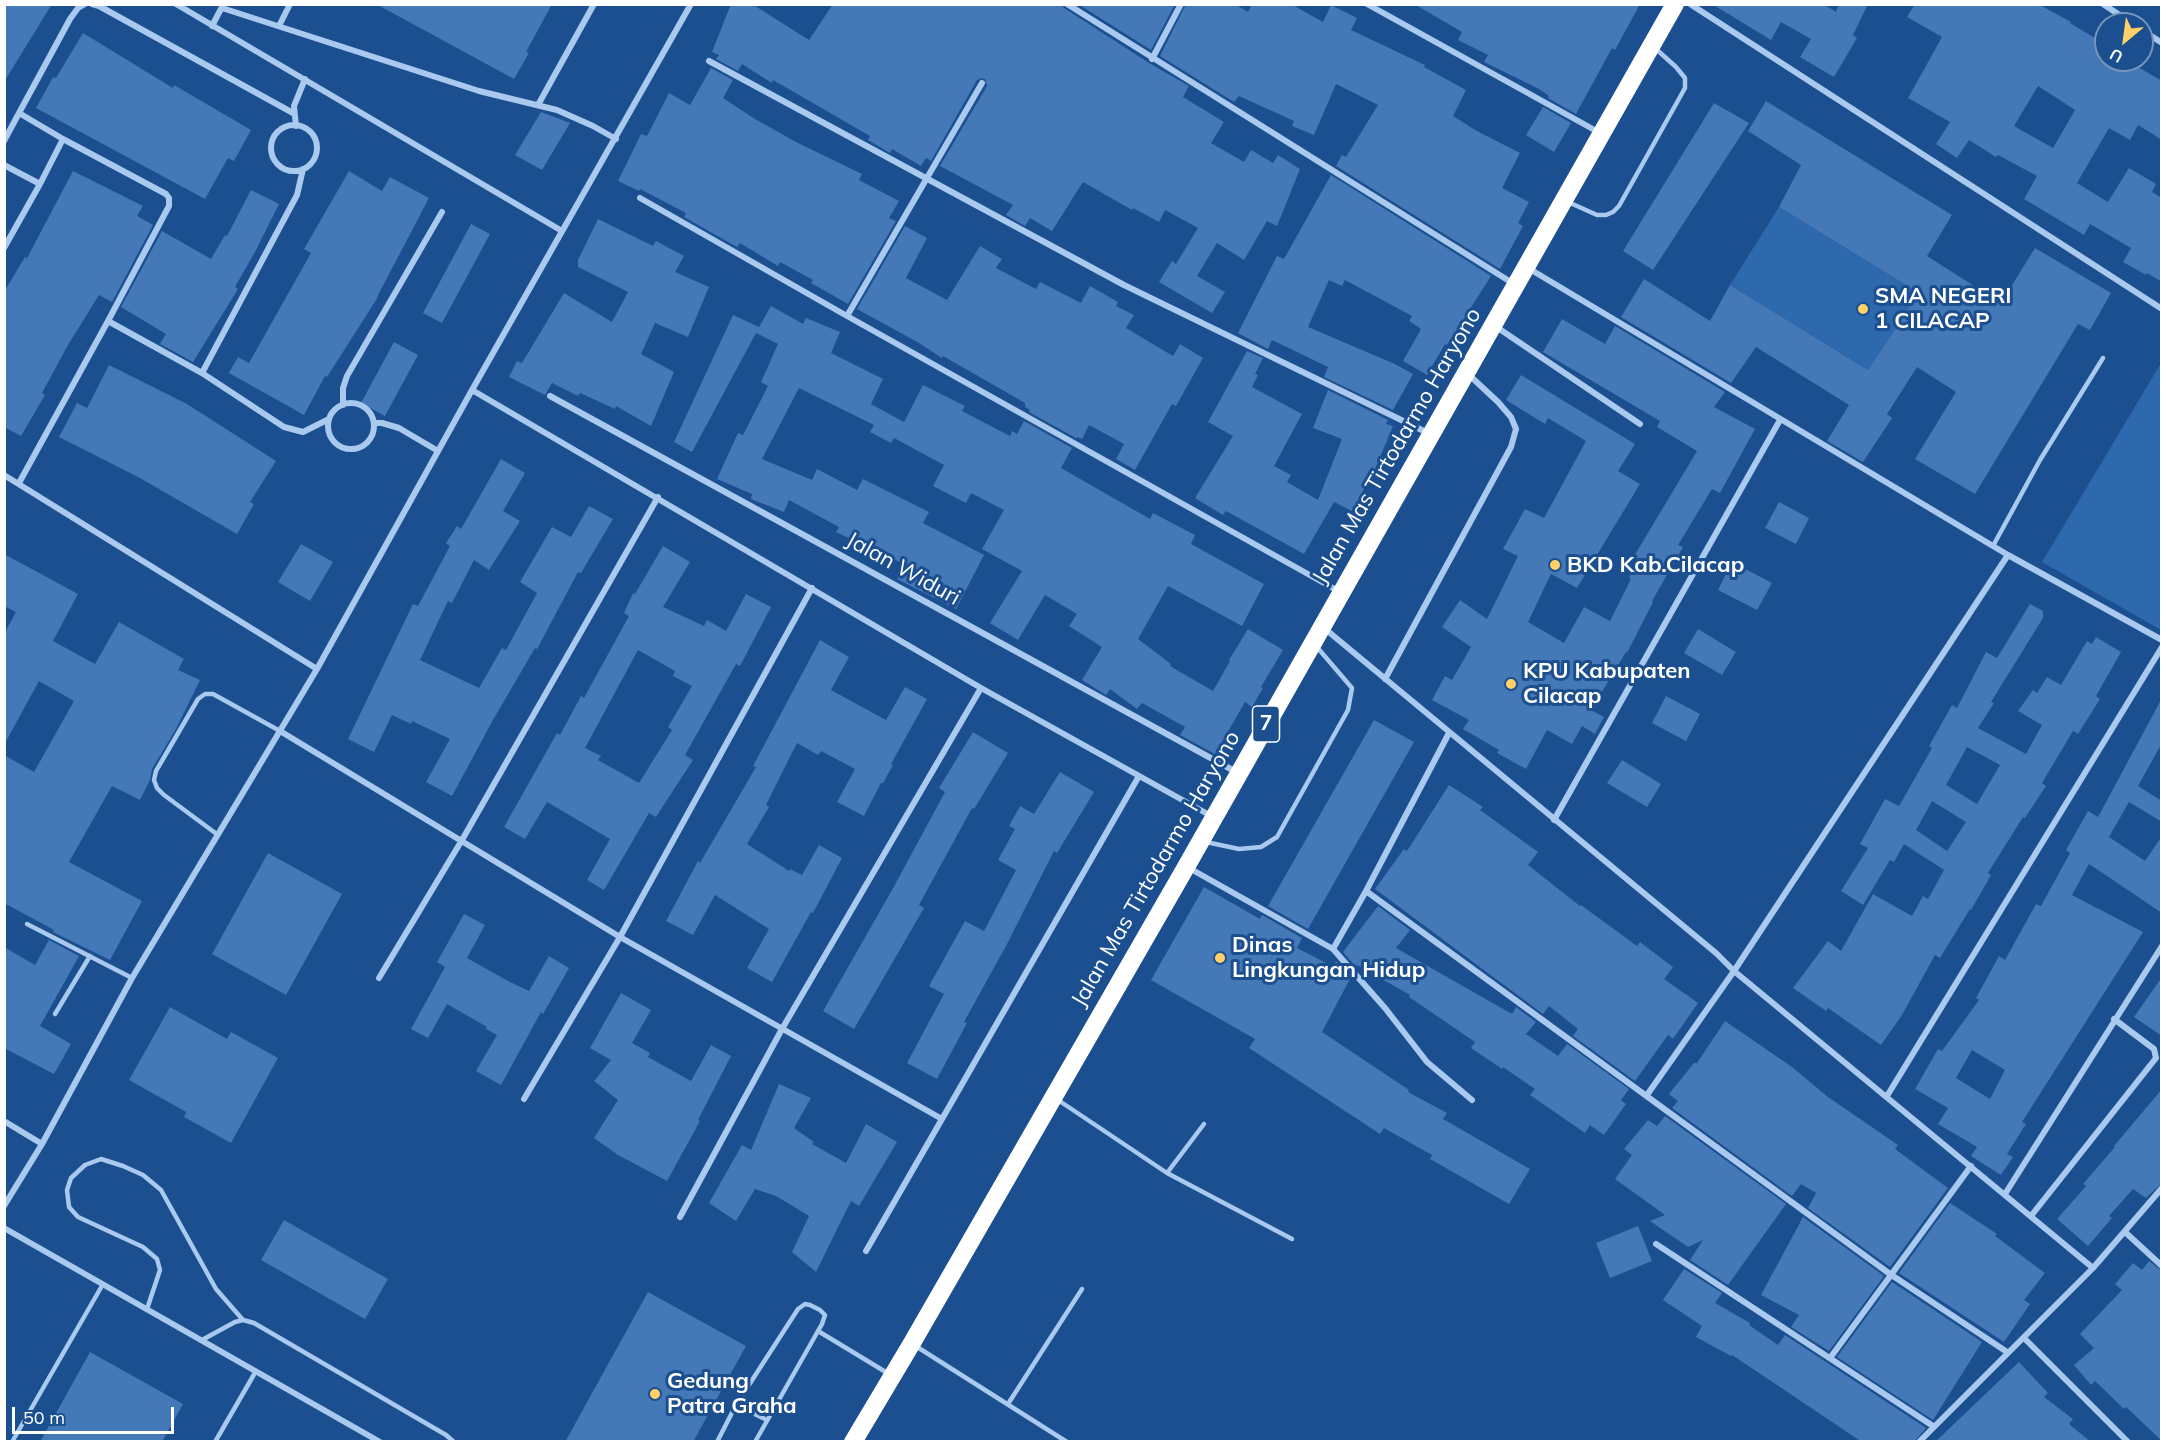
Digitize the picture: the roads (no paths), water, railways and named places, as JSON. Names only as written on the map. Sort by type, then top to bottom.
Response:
[{"type":"highway","name":"Jalan Mas Tirtodarmo Haryono","points":[[853,1442],[1186,867],[1675,4]]},
{"type":"street","points":[[4,141],[70,19],[78,8],[85,4]]},
{"type":"street","points":[[92,4],[293,113]]},
{"type":"street","points":[[176,4],[562,231]]},
{"type":"street","points":[[279,26],[290,4]]},
{"type":"street","points":[[538,105],[594,4]]},
{"type":"street","points":[[4,1206],[42,1144],[132,978],[317,669],[691,4]]},
{"type":"street","points":[[1067,4],[1516,285]]},
{"type":"street","points":[[1152,59],[1181,4]]},
{"type":"street","points":[[1366,4],[1601,133]]},
{"type":"street","points":[[1690,4],[2162,309]]},
{"type":"street","points":[[212,26],[223,6],[479,92],[538,105],[569,115],[616,138]]},
{"type":"street","points":[[709,61],[1124,285],[1431,434]]},
{"type":"street","points":[[296,126],[294,106],[304,79]]},
{"type":"street","points":[[847,316],[982,83]]},
{"type":"street","points":[[19,113],[153,186],[169,198],[169,206],[19,483]]},
{"type":"street","points":[[296,126],[305,128],[313,135],[317,144],[316,154],[311,164],[293,171],[284,168],[276,161],[272,152],[272,142],[277,133],[286,127],[296,126]]},
{"type":"street","points":[[4,248],[63,139]]},
{"type":"street","points":[[4,165],[40,184]]},
{"type":"street","points":[[202,373],[297,195],[303,169]]},
{"type":"street","points":[[640,198],[1341,592]]},
{"type":"street","points":[[343,405],[343,388],[347,376],[442,212]]},
{"type":"street","points":[[1527,267],[2008,555],[2162,640]]},
{"type":"street","points":[[108,321],[202,373],[284,427],[303,432],[329,419]]},
{"type":"street","points":[[1494,325],[1640,424]]},
{"type":"street","points":[[1385,679],[1511,447],[1516,429],[1505,409],[1467,372]]},
{"type":"street","points":[[472,390],[981,688],[1213,818]]},
{"type":"street","name":"Jalan Widuri","points":[[550,396],[1239,773]]},
{"type":"street","points":[[353,403],[363,406],[371,413],[374,433],[360,448],[350,449],[339,446],[332,439],[328,429],[329,419],[334,410],[343,405],[353,403]]},
{"type":"street","points":[[1554,820],[1780,420]]},
{"type":"street","points":[[374,423],[399,428],[438,451]]},
{"type":"street","points":[[4,475],[317,669]]},
{"type":"street","points":[[379,978],[462,840],[658,497]]},
{"type":"street","points":[[1647,1095],[1734,971],[2008,555]]},
{"type":"street","points":[[524,1099],[620,937],[812,588]]},
{"type":"street","points":[[1322,626],[2093,1268]]},
{"type":"street","points":[[1887,1096],[2162,647]]},
{"type":"street","points":[[680,1217],[782,1029],[981,688]]},
{"type":"street","points":[[280,731],[620,937],[942,1119]]},
{"type":"street","points":[[1333,949],[1449,733]]},
{"type":"street","points":[[866,1251],[1139,776]]},
{"type":"street","points":[[1186,867],[1333,949],[1385,1008],[1427,1062],[1472,1100]]},
{"type":"street","points":[[1366,891],[1890,1274],[2007,1352]]},
{"type":"street","points":[[2005,1194],[2162,946]]},
{"type":"street","points":[[2031,1216],[2156,1058],[2154,1049],[2114,1019]]},
{"type":"street","points":[[4,1121],[42,1144]]},
{"type":"street","points":[[1830,1358],[1971,1166]]},
{"type":"street","points":[[1919,1442],[2093,1268],[2162,1188]]},
{"type":"street","points":[[4,1228],[380,1442]]},
{"type":"street","points":[[2125,1232],[2162,1266]]},
{"type":"street","points":[[1656,1244],[1933,1426]]},
{"type":"street","points":[[2024,1338],[2128,1442]]},
{"type":"lane","points":[[1564,200],[1597,215],[1613,212],[1619,206],[1676,107],[1685,88],[1685,78],[1659,51],[1651,47]]},
{"type":"lane","points":[[1993,546],[2040,460],[2103,358]]},
{"type":"lane","points":[[1200,841],[1239,849],[1261,847],[1277,837],[1348,710],[1352,688],[1331,661],[1312,642]]},
{"type":"lane","points":[[218,835],[164,795],[157,788],[154,780],[156,771],[198,699],[205,693],[213,694],[280,731]]},
{"type":"lane","points":[[27,924],[132,978]]},
{"type":"lane","points":[[55,1014],[90,956]]},
{"type":"lane","points":[[1053,1097],[1167,1173],[1292,1239]]},
{"type":"lane","points":[[1167,1173],[1204,1124]]},
{"type":"lane","points":[[147,1309],[160,1270],[157,1259],[143,1247],[78,1217],[69,1207],[67,1190],[70,1178],[85,1165],[101,1159],[142,1175],[161,1190],[216,1289],[243,1320]]},
{"type":"lane","points":[[12,1442],[103,1284]]},
{"type":"lane","points":[[1008,1404],[1082,1289]]},
{"type":"lane","points":[[717,1442],[736,1405],[798,1309],[806,1304],[820,1310],[825,1315],[818,1331],[755,1442]]},
{"type":"lane","points":[[202,1340],[234,1322],[243,1320],[254,1323],[446,1435],[454,1442]]},
{"type":"lane","points":[[818,1331],[892,1375]]},
{"type":"lane","points":[[912,1343],[1067,1442]]},
{"type":"lane","points":[[215,1442],[256,1371]]},
{"type":"lane","points":[[736,1405],[767,1420]]},
{"type":"place","name":"SMA NEGERI 1 CILACAP","points":[[1863,309]]},
{"type":"place","name":"BKD Kab.Cilacap","points":[[1555,565]]},
{"type":"place","name":"KPU Kabupaten Cilacap","points":[[1511,684]]},
{"type":"place","name":"Dinas Lingkungan Hidup","points":[[1220,958]]},
{"type":"place","name":"Gedung Patra Graha","points":[[655,1394]]}]
